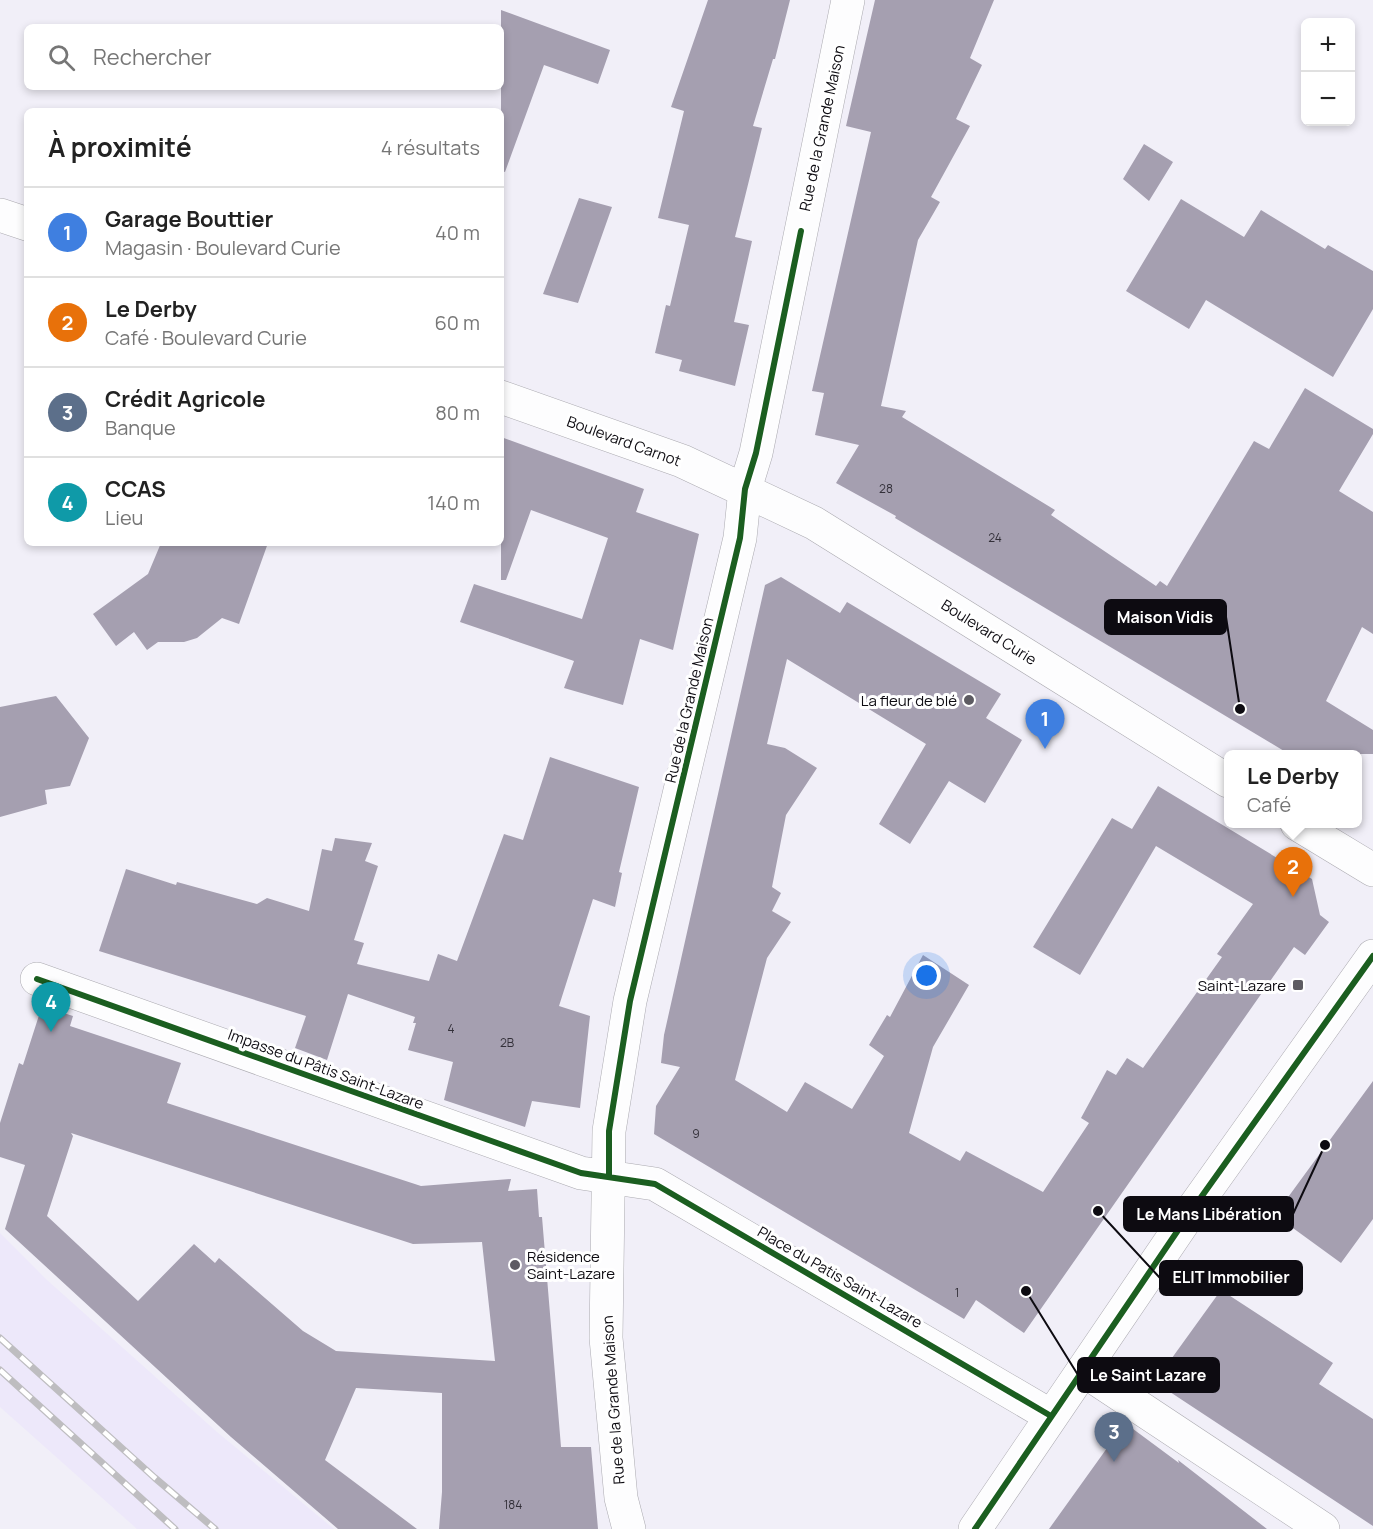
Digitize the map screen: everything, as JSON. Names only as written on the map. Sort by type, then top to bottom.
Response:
[{"type":"street","name":"Rue de la Grande Maison","points":[[629,1529],[621,1498],[606,1338],[609,1131],[630,1001],[740,538],[745,489],[756,453],[848,0]]},
{"type":"street","points":[[0,214],[24,223]]},
{"type":"street","name":"Boulevard Carnot","points":[[504,397],[682,461],[745,489]]},
{"type":"street","name":"Boulevard Curie","points":[[745,489],[814,523],[1224,779]]},
{"type":"street","points":[[1304,828],[1373,870]]},
{"type":"street","points":[[975,1529],[1187,1216],[1373,956]]},
{"type":"street","name":"Impasse du Pâtis Saint-Lazare","points":[[37,979],[581,1173],[609,1176]]},
{"type":"street","name":"Place du Patis Saint-Lazare","points":[[609,1176],[655,1184],[1052,1416]]},
{"type":"street","points":[[1083,1370],[1323,1529]]},
{"type":"shaded area","points":[[0,1233],[47,1280],[217,1432],[334,1529],[137,1529],[0,1407]]},
{"type":"building","points":[[708,0],[790,0],[775,59],[773,59],[753,126],[762,128],[735,237],[752,241],[734,322],[749,325],[735,386],[679,371],[682,360],[655,353],[666,305],[670,306],[689,225],[658,218],[684,111],[671,107]]},
{"type":"building","points":[[875,0],[994,0],[970,58],[982,65],[956,119],[970,126],[931,197],[940,202],[918,240],[881,406],[906,411],[902,417],[1055,510],[1051,515],[1156,586],[1160,581],[1167,586],[1254,441],[1269,449],[1305,388],[1373,429],[1373,434],[1339,491],[1373,512],[1373,634],[1362,627],[1326,701],[1373,730],[1373,754],[1362,754],[1362,750],[1282,750],[895,518],[896,516],[836,483],[859,445],[815,435],[824,393],[812,391],[871,132],[846,126]]},
{"type":"building","points":[[501,10],[610,50],[598,84],[544,65],[505,172],[504,108],[501,108],[501,90],[504,90],[504,24],[501,24]]},
{"type":"building","points":[[1144,144],[1173,162],[1149,201],[1123,179]]},
{"type":"building","points":[[579,198],[612,207],[578,303],[543,294]]},
{"type":"building","points":[[1181,199],[1244,237],[1261,210],[1325,249],[1328,245],[1373,271],[1373,309],[1333,377],[1206,300],[1189,329],[1126,291]]},
{"type":"building","points":[[504,438],[644,489],[636,512],[699,534],[673,650],[640,639],[623,705],[564,688],[574,661],[460,622],[474,584],[582,619],[608,538],[531,510],[506,580],[501,580],[501,546],[504,546]]},
{"type":"building","points":[[160,546],[267,546],[239,624],[222,618],[197,638],[184,642],[158,642],[147,650],[134,632],[116,646],[93,614],[148,574]]},
{"type":"building","points":[[781,577],[840,613],[847,602],[1001,694],[986,718],[1022,740],[985,803],[949,781],[910,844],[879,824],[926,744],[787,659],[767,744],[785,748],[817,768],[786,815],[772,887],[781,893],[772,911],[791,922],[767,958],[735,1080],[787,1112],[805,1082],[852,1109],[884,1056],[869,1045],[887,1015],[890,1017],[923,955],[969,985],[933,1047],[909,1133],[960,1161],[966,1151],[1043,1192],[1089,1123],[1081,1118],[1107,1070],[1116,1075],[1127,1058],[1143,1068],[1222,957],[1217,954],[1253,904],[1156,846],[1080,975],[1033,947],[1112,818],[1132,829],[1158,786],[1224,826],[1224,828],[1312,879],[1320,915],[1329,922],[1305,955],[1294,947],[1024,1333],[976,1300],[964,1319],[654,1134],[656,1106],[680,1067],[661,1063],[664,1035],[765,585]]},
{"type":"building","points":[[56,696],[89,738],[70,786],[45,790],[47,804],[0,817],[0,707]]},
{"type":"building","points":[[550,757],[639,787],[619,872],[622,873],[615,907],[593,899],[559,1006],[590,1016],[580,1108],[532,1101],[525,1127],[444,1100],[453,1062],[408,1050],[416,1023],[413,1023],[415,1017],[348,994],[327,1060],[295,1048],[306,1016],[99,951],[126,869],[176,885],[177,882],[257,904],[267,898],[309,911],[322,849],[332,851],[335,838],[372,843],[365,861],[378,866],[354,940],[364,943],[357,964],[429,981],[438,954],[457,961],[504,834],[523,840]]},
{"type":"building","points":[[42,1006],[73,1016],[70,1026],[181,1063],[167,1103],[421,1186],[511,1179],[508,1191],[537,1189],[539,1217],[542,1217],[561,1447],[591,1447],[598,1529],[439,1529],[442,1492],[442,1393],[356,1388],[325,1460],[417,1529],[338,1529],[231,1437],[5,1229],[25,1165],[0,1157],[0,1123],[19,1063],[23,1065]],"holes":[[[71,1133],[413,1244],[482,1242],[495,1361],[336,1351],[303,1331],[219,1258],[215,1263],[194,1244],[138,1301],[47,1216],[73,1136]]]},
{"type":"building","points":[[1373,1081],[1373,1219],[1341,1263],[1275,1215]]},
{"type":"building","points":[[1221,1290],[1333,1363],[1319,1384],[1373,1419],[1373,1526],[1167,1390],[1164,1369]]},
{"type":"building","points":[[1125,1423],[1179,1463],[1178,1460],[1267,1529],[1049,1529]]},
{"type":"railway","points":[[0,1338],[215,1529]]},
{"type":"railway","points":[[0,1370],[175,1529]]},
{"type":"cycle path","points":[[609,1176],[609,1131],[630,1001],[740,538],[745,489],[756,453],[801,231]]},
{"type":"cycle path","points":[[975,1529],[1187,1217],[1373,956]]},
{"type":"cycle path","points":[[37,979],[581,1173],[655,1184],[1051,1416]]},
{"type":"place","name":"La fleur de blé","points":[[969,700]]},
{"type":"place","name":"Maison Vidis","points":[[1240,709]]},
{"type":"place","name":"Garage Bouttier","points":[[1045,749]]},
{"type":"place","name":"Le Derby","points":[[1293,897]]},
{"type":"place","name":"Saint-Lazare","points":[[1298,985]]},
{"type":"place","name":"CCAS","points":[[51,1032]]},
{"type":"place","name":"Le Mans Libération","points":[[1325,1145]]},
{"type":"place","name":"ELIT Immobilier","points":[[1098,1211]]},
{"type":"place","name":"Résidence Saint-Lazare","points":[[515,1265]]},
{"type":"place","name":"Le Saint Lazare","points":[[1026,1291]]},
{"type":"place","name":"Crédit Agricole","points":[[1114,1462]]}]
